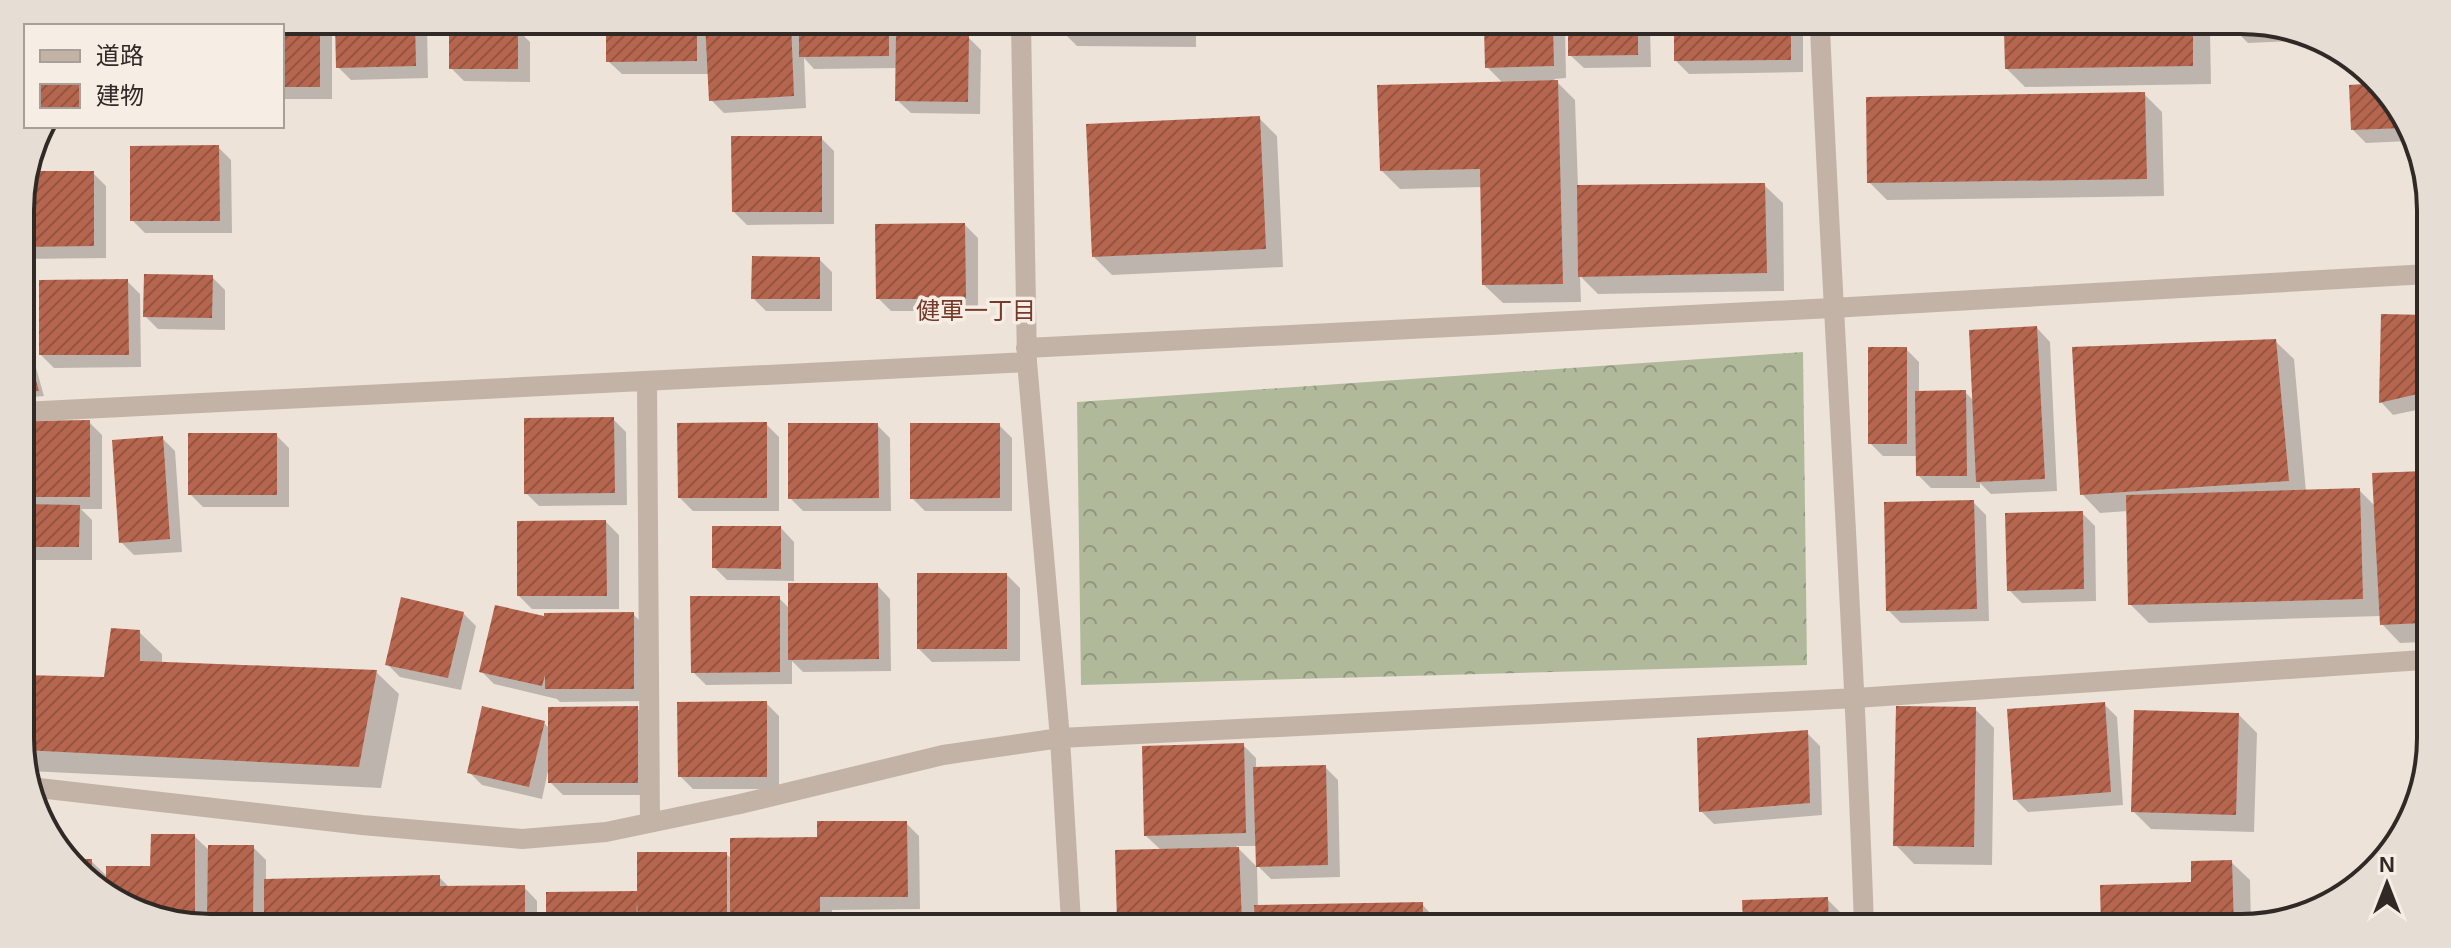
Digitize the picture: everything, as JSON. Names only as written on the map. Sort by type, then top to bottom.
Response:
[{"type":"street","points":[[1021,34],[1027,355],[1060,738],[1071,914]]},
{"type":"street","points":[[1820,34],[1832,308],[1856,698],[1864,914]]},
{"type":"street","points":[[34,411],[647,381],[1027,355],[2417,275]]},
{"type":"street","points":[[647,381],[650,822]]},
{"type":"street","points":[[41,788],[362,825],[522,839],[606,832],[740,804],[943,755],[1060,738],[1856,698],[2417,660]]},
{"type":"green space","points":[[1803,352],[1807,665],[1081,685],[1077,402]]},
{"type":"building","points":[[284,34],[320,34],[320,87],[284,87]]},
{"type":"building","points":[[335,34],[415,34],[416,66],[336,68]]},
{"type":"building","points":[[449,34],[518,34],[518,69],[449,69]]},
{"type":"building","points":[[606,34],[697,34],[697,61],[606,62]]},
{"type":"building","points":[[706,34],[791,34],[794,96],[709,101]]},
{"type":"building","points":[[799,34],[889,34],[889,56],[799,57]]},
{"type":"building","points":[[896,34],[969,35],[968,102],[895,101]]},
{"type":"building","points":[[1062,34],[1184,34],[1184,35]]},
{"type":"building","points":[[1484,34],[1553,34],[1554,66],[1485,68]]},
{"type":"building","points":[[1568,34],[1638,34],[1638,55],[1568,56]]},
{"type":"building","points":[[1674,34],[1791,34],[1791,60],[1674,61]]},
{"type":"building","points":[[2004,34],[2193,34],[2193,66],[2005,69]]},
{"type":"building","points":[[1558,80],[1563,284],[1482,285],[1480,169],[1380,171],[1377,85]]},
{"type":"building","points":[[2363,84],[2396,128],[2351,130],[2349,85]]},
{"type":"building","points":[[2145,92],[2147,179],[1867,183],[1866,97]]},
{"type":"building","points":[[1260,116],[1266,249],[1092,257],[1086,124]]},
{"type":"building","points":[[731,136],[822,136],[822,212],[732,212]]},
{"type":"building","points":[[219,145],[220,221],[130,221],[130,146]]},
{"type":"building","points":[[38,171],[94,171],[94,246],[34,247],[34,198]]},
{"type":"building","points":[[1765,183],[1767,273],[1578,277],[1577,185]]},
{"type":"building","points":[[965,223],[966,299],[876,299],[875,224]]},
{"type":"building","points":[[752,256],[820,257],[820,299],[751,299]]},
{"type":"building","points":[[144,274],[213,275],[212,318],[143,317]]},
{"type":"building","points":[[128,279],[129,355],[39,355],[39,280]]},
{"type":"building","points":[[2381,314],[2417,315],[2417,394],[2379,403]]},
{"type":"building","points":[[2037,326],[2045,479],[1976,482],[1969,330]]},
{"type":"building","points":[[2276,339],[2289,481],[2080,495],[2072,347]]},
{"type":"building","points":[[1868,347],[1907,347],[1907,444],[1868,444]]},
{"type":"building","points":[[34,373],[39,391],[34,391]]},
{"type":"building","points":[[1966,390],[1967,476],[1916,476],[1915,391]]},
{"type":"building","points":[[614,417],[615,493],[524,494],[524,418]]},
{"type":"building","points":[[90,420],[90,497],[34,497],[34,421]]},
{"type":"building","points":[[767,422],[767,498],[678,498],[677,423]]},
{"type":"building","points":[[788,423],[878,423],[879,498],[788,499]]},
{"type":"building","points":[[910,423],[1000,423],[1000,498],[910,499]]},
{"type":"building","points":[[188,433],[277,433],[277,495],[188,495]]},
{"type":"building","points":[[163,436],[170,539],[119,543],[112,440]]},
{"type":"building","points":[[2417,471],[2417,623],[2380,625],[2372,473]]},
{"type":"building","points":[[2360,488],[2363,599],[2128,605],[2126,495]]},
{"type":"building","points":[[1974,500],[1977,609],[1886,611],[1884,502]]},
{"type":"building","points":[[34,504],[80,505],[79,547],[34,547]]},
{"type":"building","points":[[2083,511],[2084,589],[2007,591],[2005,513]]},
{"type":"building","points":[[606,520],[607,596],[517,596],[517,521]]},
{"type":"building","points":[[712,526],[781,526],[781,569],[712,568]]},
{"type":"building","points":[[917,573],[1007,573],[1007,649],[917,649]]},
{"type":"building","points":[[788,583],[878,583],[879,659],[788,660]]},
{"type":"building","points":[[690,596],[780,596],[780,672],[691,673]]},
{"type":"building","points":[[401,597],[464,612],[448,678],[385,665]]},
{"type":"building","points":[[495,605],[544,616],[544,613],[634,612],[634,689],[545,689],[545,675],[542,686],[479,672]]},
{"type":"building","points":[[111,628],[140,630],[140,661],[377,670],[359,767],[35,751],[34,675],[104,677]]},
{"type":"building","points":[[767,701],[767,777],[678,777],[677,702]]},
{"type":"building","points":[[2105,702],[2111,792],[2013,800],[2007,709]]},
{"type":"building","points":[[482,706],[545,721],[529,787],[467,773]]},
{"type":"building","points":[[638,706],[638,783],[548,783],[548,707]]},
{"type":"building","points":[[1896,706],[1976,707],[1974,847],[1893,846]]},
{"type":"building","points":[[2134,710],[2239,713],[2236,815],[2131,812]]},
{"type":"building","points":[[1808,730],[1810,803],[1699,812],[1697,738]]},
{"type":"building","points":[[1244,743],[1246,833],[1144,836],[1142,746]]},
{"type":"building","points":[[1326,765],[1328,865],[1256,867],[1253,767]]},
{"type":"building","points":[[817,821],[907,821],[908,897],[820,897],[820,913],[730,914],[730,838],[817,837]]},
{"type":"building","points":[[151,834],[195,834],[195,913],[153,905],[106,879],[106,866],[150,866]]},
{"type":"building","points":[[208,845],[254,845],[253,914],[207,914]]},
{"type":"building","points":[[1239,847],[1242,914],[1117,914],[1115,850]]},
{"type":"building","points":[[637,852],[727,852],[727,914],[638,914],[637,902],[636,914],[546,914],[546,892],[637,891]]},
{"type":"building","points":[[83,859],[92,859],[92,868]]},
{"type":"building","points":[[2232,860],[2234,914],[2101,914],[2100,885],[2191,882],[2191,861]]},
{"type":"building","points":[[440,875],[440,886],[525,885],[525,914],[264,914],[264,879]]},
{"type":"building","points":[[1828,897],[1829,914],[1743,914],[1742,900]]},
{"type":"building","points":[[1423,902],[1423,914],[1254,914],[1254,905]]},
{"type":"district","name":"健軍一丁目","points":[[976,310]]}]
